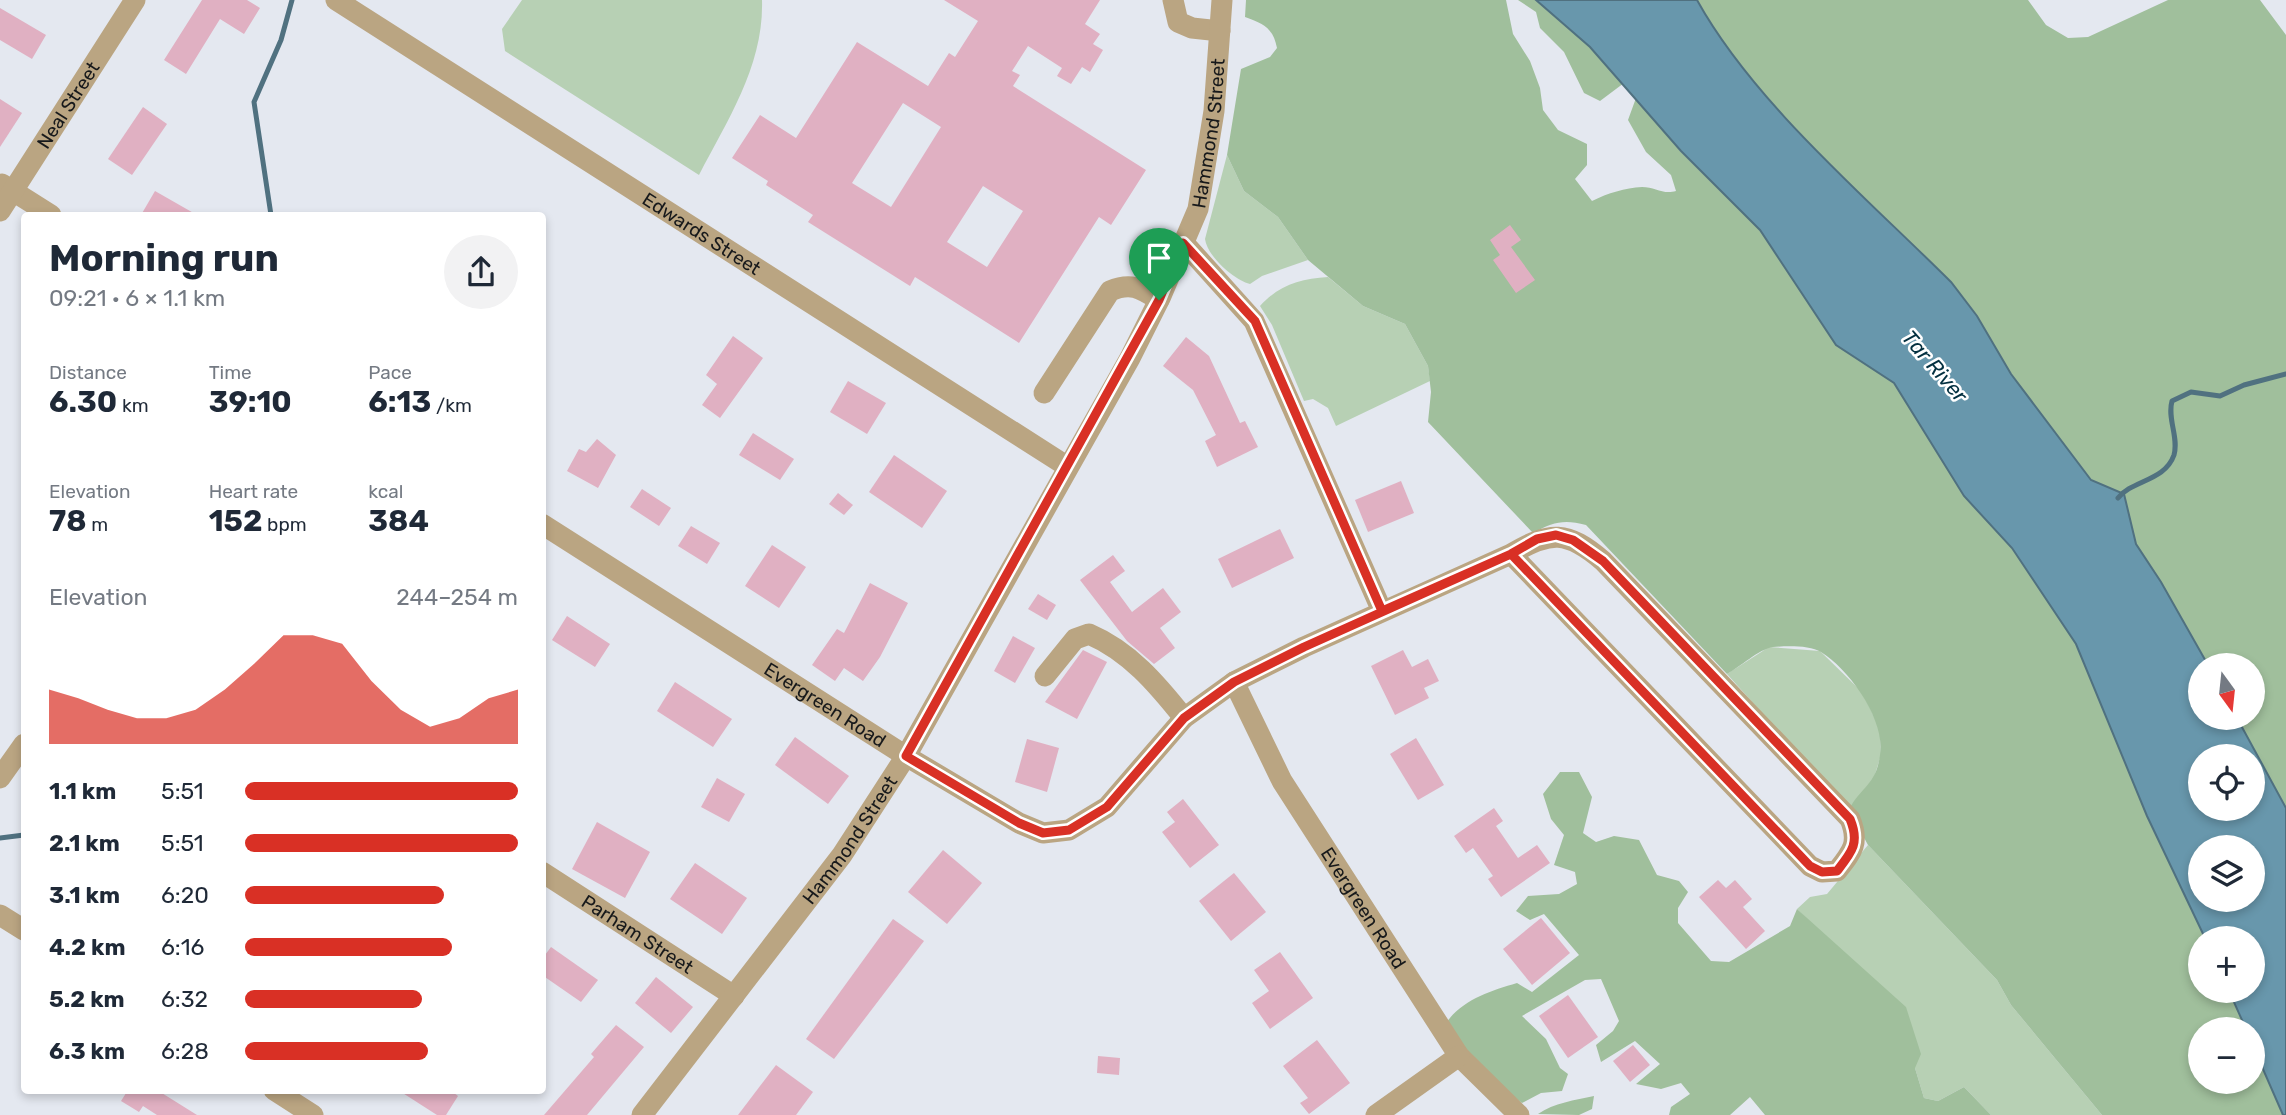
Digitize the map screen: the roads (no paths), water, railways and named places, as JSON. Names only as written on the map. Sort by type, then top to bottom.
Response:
[{"type":"street","name":"Neal Street","points":[[0,211],[6,187],[135,0]]},
{"type":"street","name":"Edwards Street","points":[[336,0],[1068,467]]},
{"type":"street","points":[[1173,0],[1178,22],[1220,31]]},
{"type":"street","name":"Hammond Street","points":[[642,1115],[842,855],[906,756],[1159,300],[1198,209],[1207,156],[1222,0]]},
{"type":"street","points":[[6,187],[46,212]]},
{"type":"street","points":[[1183,243],[1255,321],[1382,611]]},
{"type":"street","points":[[1044,393],[1110,290],[1125,285],[1136,286],[1159,300]]},
{"type":"street","name":"Evergreen Road","points":[[546,527],[906,756],[1019,823],[1043,833],[1069,830],[1107,807],[1184,718],[1234,682],[1382,611],[1511,554],[1537,539],[1556,535],[1573,540],[1603,561],[1850,819],[1856,843],[1837,871],[1822,872],[1810,866],[1511,554]]},
{"type":"street","points":[[1045,676],[1075,639],[1089,634],[1108,642],[1154,680],[1184,718]]},
{"type":"street","name":"Evergreen Road","points":[[1234,682],[1283,781],[1459,1056],[1519,1115]]},
{"type":"street","points":[[0,778],[21,748]]},
{"type":"street","name":"Parham Street","points":[[546,875],[734,996]]},
{"type":"street","points":[[0,915],[21,928]]},
{"type":"street","points":[[1376,1115],[1459,1056]]},
{"type":"street","points":[[280,1094],[313,1115]]},
{"type":"water","name":"Tar River","points":[[1536,0],[1697,0],[1749,76],[1780,112],[1951,282],[1977,316],[2011,374],[2091,480],[2124,494],[2136,544],[2201,653],[2188,653],[2188,730],[2244,730],[2251,744],[2188,744],[2188,821],[2265,821],[2265,769],[2286,808],[2286,1115],[2283,1115],[2265,1074],[2265,1017],[2241,1017],[2234,1003],[2265,1003],[2265,926],[2199,926],[2193,912],[2265,912],[2265,835],[2188,835],[2188,902],[2147,816],[2076,644],[2012,548],[1964,496],[1894,383],[1836,345],[1760,230],[1681,151],[1590,47]]},
{"type":"waterway","points":[[271,212],[254,102],[281,40],[292,0]]},
{"type":"waterway","points":[[2118,498],[2170,464],[2175,448],[2172,401],[2191,392],[2220,396],[2244,385],[2286,374]]},
{"type":"waterway","points":[[0,838],[21,835]]}]
